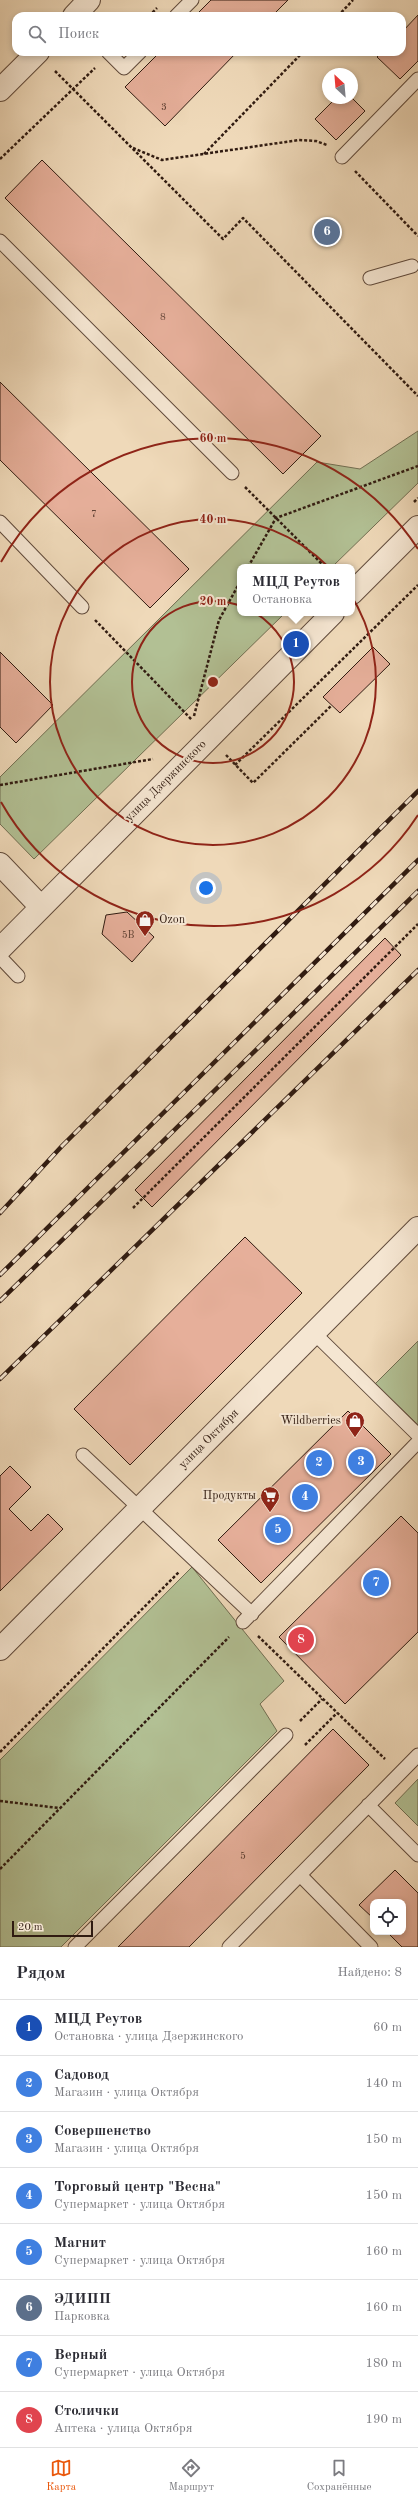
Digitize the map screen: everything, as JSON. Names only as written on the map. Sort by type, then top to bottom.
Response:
[{"type":"street","points":[[78,12],[90,0]]},
{"type":"street","points":[[2,84],[34,56]]},
{"type":"street","points":[[355,591],[418,527]]},
{"type":"street","name":"улица Дзержинского","points":[[0,949],[330,616]]},
{"type":"street","points":[[0,864],[41,907]]},
{"type":"street","name":"улица Октября","points":[[0,1650],[418,1228]]},
{"type":"lane","points":[[180,12],[192,0]]},
{"type":"lane","points":[[112,56],[124,68],[136,56]]},
{"type":"lane","points":[[342,157],[418,79]]},
{"type":"lane","points":[[0,240],[232,473]]},
{"type":"lane","points":[[370,278],[416,266]]},
{"type":"lane","points":[[0,522],[82,607]]},
{"type":"lane","points":[[0,957],[18,976]]},
{"type":"lane","points":[[314,1332],[418,1435]]},
{"type":"lane","points":[[83,1454],[192,1558],[247,1618],[418,1442]]},
{"type":"lane","points":[[75,1947],[286,1735]]},
{"type":"lane","points":[[229,1947],[418,1756]]},
{"type":"lane","points":[[368,1805],[418,1855]]},
{"type":"lane","points":[[300,1875],[370,1947]]},
{"type":"path","points":[[342,12],[353,0]]},
{"type":"path","points":[[40,56],[224,239],[243,218],[418,396]]},
{"type":"path","points":[[0,159],[73,90],[106,56]]},
{"type":"path","points":[[203,154],[298,56]]},
{"type":"path","points":[[131,146],[162,160],[299,140],[316,141],[329,146],[342,157],[418,236]]},
{"type":"path","points":[[250,564],[276,518],[418,466]]},
{"type":"path","points":[[232,473],[322,564]]},
{"type":"path","points":[[332,705],[253,783],[235,765],[418,585]]},
{"type":"path","points":[[82,607],[193,721],[219,620],[237,587]]},
{"type":"path","points":[[0,785],[156,758]]},
{"type":"path","points":[[133,1208],[418,924]]},
{"type":"path","points":[[0,1752],[192,1558]]},
{"type":"path","points":[[0,1869],[247,1618],[322,1699],[400,1774]]},
{"type":"path","points":[[286,1735],[322,1699]]},
{"type":"path","points":[[0,1802],[60,1808]]},
{"type":"green space","points":[[418,431],[418,483],[335,564],[237,564],[237,616],[282,616],[34,859],[0,824],[0,777],[317,462],[360,469]]},
{"type":"green space","points":[[418,1341],[418,1425],[375,1384]]},
{"type":"green space","points":[[192,1567],[284,1681],[260,1704],[277,1731],[61,1947],[0,1947],[0,1760]]},
{"type":"green space","points":[[418,1779],[418,1826],[395,1803]]},
{"type":"building","points":[[211,0],[288,0],[276,12],[199,12]]},
{"type":"building","points":[[418,15],[418,61],[400,79],[377,57],[406,56],[406,28]]},
{"type":"building","points":[[156,56],[233,56],[165,126],[125,87]]},
{"type":"building","points":[[330,104],[358,104],[365,111],[336,140],[315,119]]},
{"type":"building","points":[[42,160],[321,436],[283,474],[5,198]]},
{"type":"building","points":[[0,382],[189,569],[150,608],[0,460]]},
{"type":"building","points":[[373,647],[390,664],[340,713],[323,697]]},
{"type":"building","points":[[0,652],[53,705],[16,743],[0,727]]},
{"type":"building","points":[[127,912],[154,937],[132,962],[102,934],[106,915]]},
{"type":"building","points":[[385,938],[401,955],[152,1207],[135,1190]]},
{"type":"building","points":[[245,1237],[302,1293],[130,1465],[74,1409]]},
{"type":"building","points":[[348,1411],[391,1454],[261,1583],[218,1540]]},
{"type":"building","points":[[10,1466],[31,1487],[9,1509],[31,1531],[48,1514],[63,1529],[0,1591],[0,1476]]},
{"type":"building","points":[[401,1516],[418,1533],[418,1632],[345,1704],[279,1637]]},
{"type":"building","points":[[333,1729],[369,1765],[189,1947],[118,1947]]},
{"type":"building","points":[[395,1870],[418,1893],[418,1947],[402,1947],[390,1935],[406,1935],[406,1899],[370,1899],[370,1915],[359,1905]]},
{"type":"railway","points":[[0,1213],[62,1146],[418,791]]},
{"type":"railway","points":[[0,1275],[418,860]]},
{"type":"railway","points":[[0,1301],[418,891]]},
{"type":"railway","points":[[0,1379],[418,970]]},
{"type":"place","name":"ЭДИПП","points":[[327,232]]},
{"type":"place","name":"МЦД Реутов","points":[[296,644]]},
{"type":"place","name":"Ozon","points":[[145,937]]},
{"type":"place","name":"Wildberries","points":[[355,1438]]},
{"type":"place","name":"Совершенство","points":[[361,1462]]},
{"type":"place","name":"Садовод","points":[[319,1463]]},
{"type":"place","name":"Торговый центр \"Весна\"","points":[[305,1497]]},
{"type":"place","name":"Продукты","points":[[270,1513]]},
{"type":"place","name":"Магнит","points":[[278,1530]]},
{"type":"place","name":"Верный","points":[[376,1583]]},
{"type":"place","name":"Столички","points":[[301,1640]]}]
